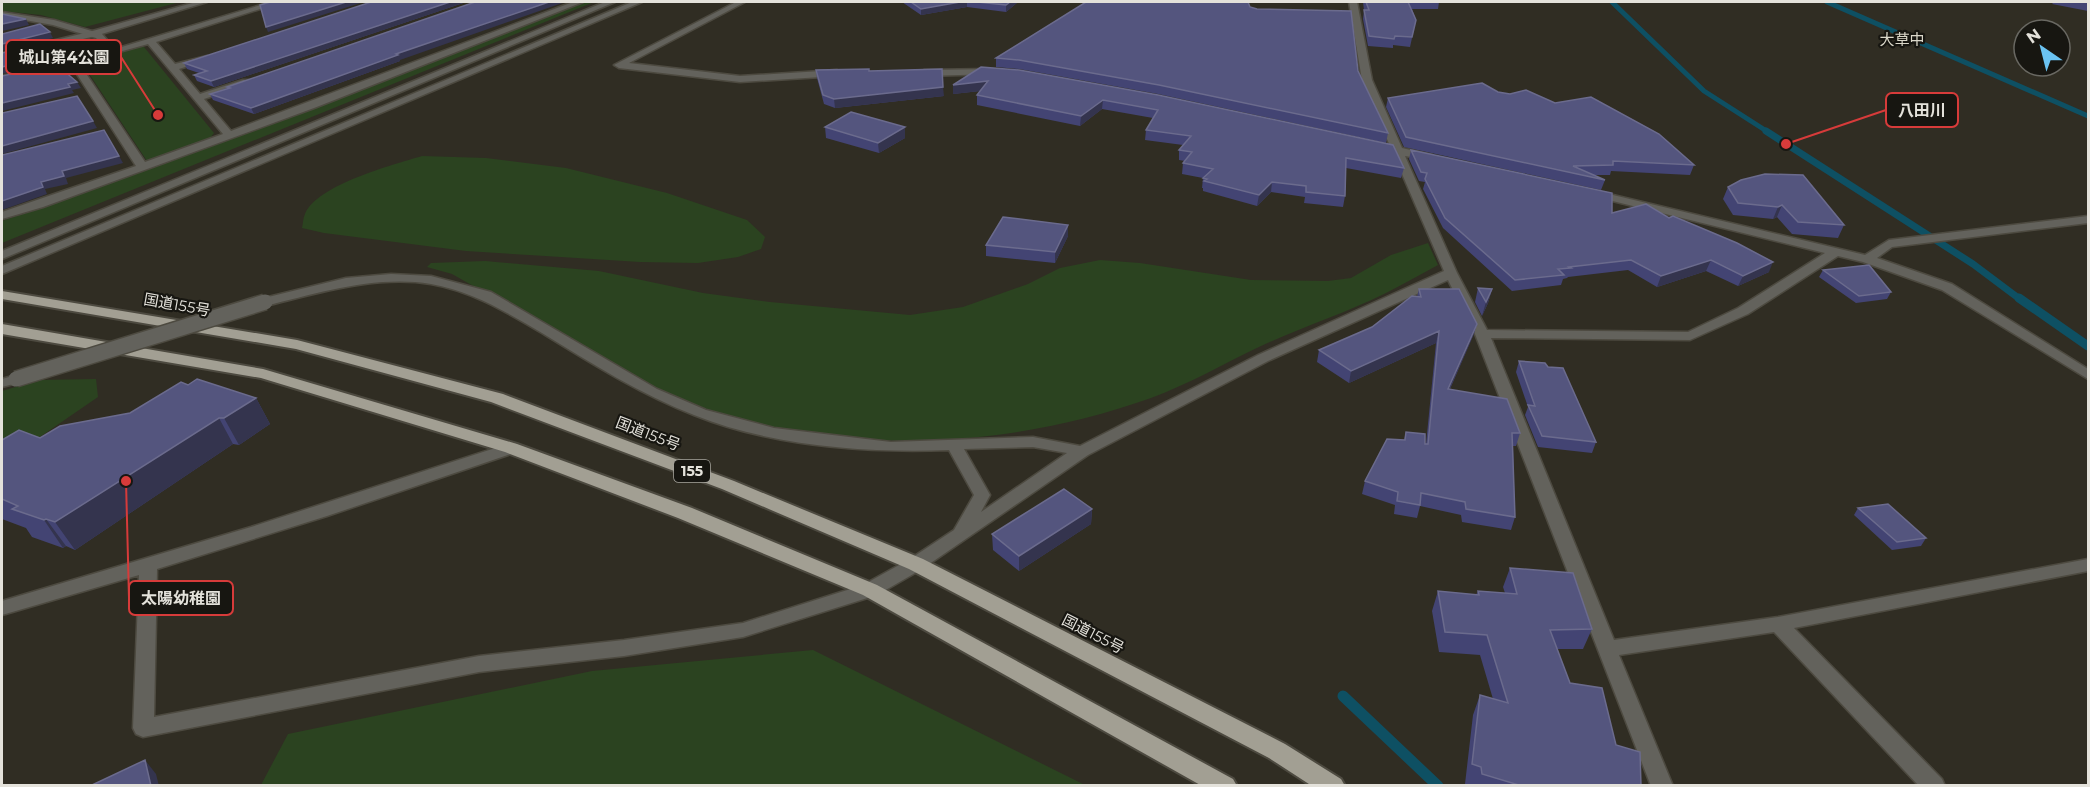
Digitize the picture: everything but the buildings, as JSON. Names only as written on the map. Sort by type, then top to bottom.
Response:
[{"type":"highway","name":"国道155号","points":[[2,295],[297,345],[497,398],[728,485],[916,564],[1277,751],[1333,786]]},
{"type":"highway","points":[[2,329],[263,374],[511,448],[685,513],[870,590],[1225,786]]},
{"type":"street","points":[[2,56],[92,34],[203,2]]},
{"type":"street","points":[[2,80],[113,52],[278,2]]},
{"type":"street","points":[[2,216],[310,106],[579,2]]},
{"type":"street","points":[[2,255],[611,2]]},
{"type":"street","points":[[2,270],[638,2]]},
{"type":"street","points":[[741,2],[619,66],[740,79],[814,73],[847,73]]},
{"type":"street","points":[[1353,2],[1367,80],[1451,273],[1482,334],[1662,786]]},
{"type":"street","points":[[2,14],[54,23],[99,36],[113,52]]},
{"type":"street","points":[[33,28],[54,23]]},
{"type":"street","points":[[150,40],[229,135]]},
{"type":"street","points":[[173,68],[218,53]]},
{"type":"street","points":[[74,62],[94,94],[110,130],[143,167]]},
{"type":"street","points":[[913,73],[978,71],[1009,74]]},
{"type":"street","points":[[197,98],[253,79]]},
{"type":"street","points":[[83,96],[94,94]]},
{"type":"street","points":[[1363,143],[1444,160]]},
{"type":"street","points":[[1583,191],[1867,259],[1947,287],[2088,375]]},
{"type":"street","points":[[1867,259],[1889,244],[2088,219]]},
{"type":"street","points":[[1482,334],[1690,336],[1743,311],[1835,252]]},
{"type":"street","points":[[148,566],[143,728],[479,664],[624,648],[743,630],[870,590],[916,564],[1082,451],[1263,357],[1398,299],[1451,273]]},
{"type":"street","points":[[9,381],[265,302],[346,282],[391,278],[431,280],[486,295],[652,392],[701,413],[785,435],[891,447],[1033,442],[1082,451]]},
{"type":"street","points":[[954,445],[982,495],[960,532]]},
{"type":"street","points":[[2,608],[148,566],[384,493],[511,448]]},
{"type":"street","points":[[1607,650],[1778,624],[2088,565]]},
{"type":"street","points":[[1778,624],[1934,786]]},
{"type":"green space","points":[[2,2],[180,2],[85,27],[41,15],[2,11]]},
{"type":"green space","points":[[585,2],[594,2],[2,243],[2,221],[305,112]]},
{"type":"green space","points":[[135,47],[144,47],[214,133],[210,138],[147,161],[82,63]]},
{"type":"green space","points":[[422,156],[486,158],[566,168],[667,193],[747,220],[765,237],[761,249],[738,257],[698,263],[640,262],[466,251],[324,233],[302,228],[305,214],[312,204],[339,185]]},
{"type":"green space","points":[[1428,243],[1438,265],[1393,290],[1277,339],[1151,398],[1090,417],[1027,430],[963,438],[898,441],[833,437],[769,426],[707,409],[648,385],[452,274],[427,267],[431,263],[485,261],[599,271],[703,293],[770,302],[910,315],[963,307],[1028,284],[1060,268],[1100,260],[1140,263],[1251,280],[1328,281],[1351,278],[1391,255]]},
{"type":"green space","points":[[96,379],[98,397],[31,443],[2,455],[2,391],[39,380]]},
{"type":"green space","points":[[813,650],[1085,785],[261,785],[288,734],[592,671]]},
{"type":"waterway","points":[[1612,2],[1704,91],[1768,132]]},
{"type":"waterway","points":[[1827,2],[2088,116]]},
{"type":"waterway","points":[[1766,131],[1973,264],[2021,300]]},
{"type":"waterway","points":[[2019,298],[2088,346]]},
{"type":"waterway","points":[[1343,696],[1438,786]]},
{"type":"place","name":"城山第4公園","points":[[158,115]]},
{"type":"place","name":"八田川","points":[[1786,144]]},
{"type":"place","name":"太陽幼稚園","points":[[126,481]]},
{"type":"district","name":"大草中","points":[[1902,40]]}]
